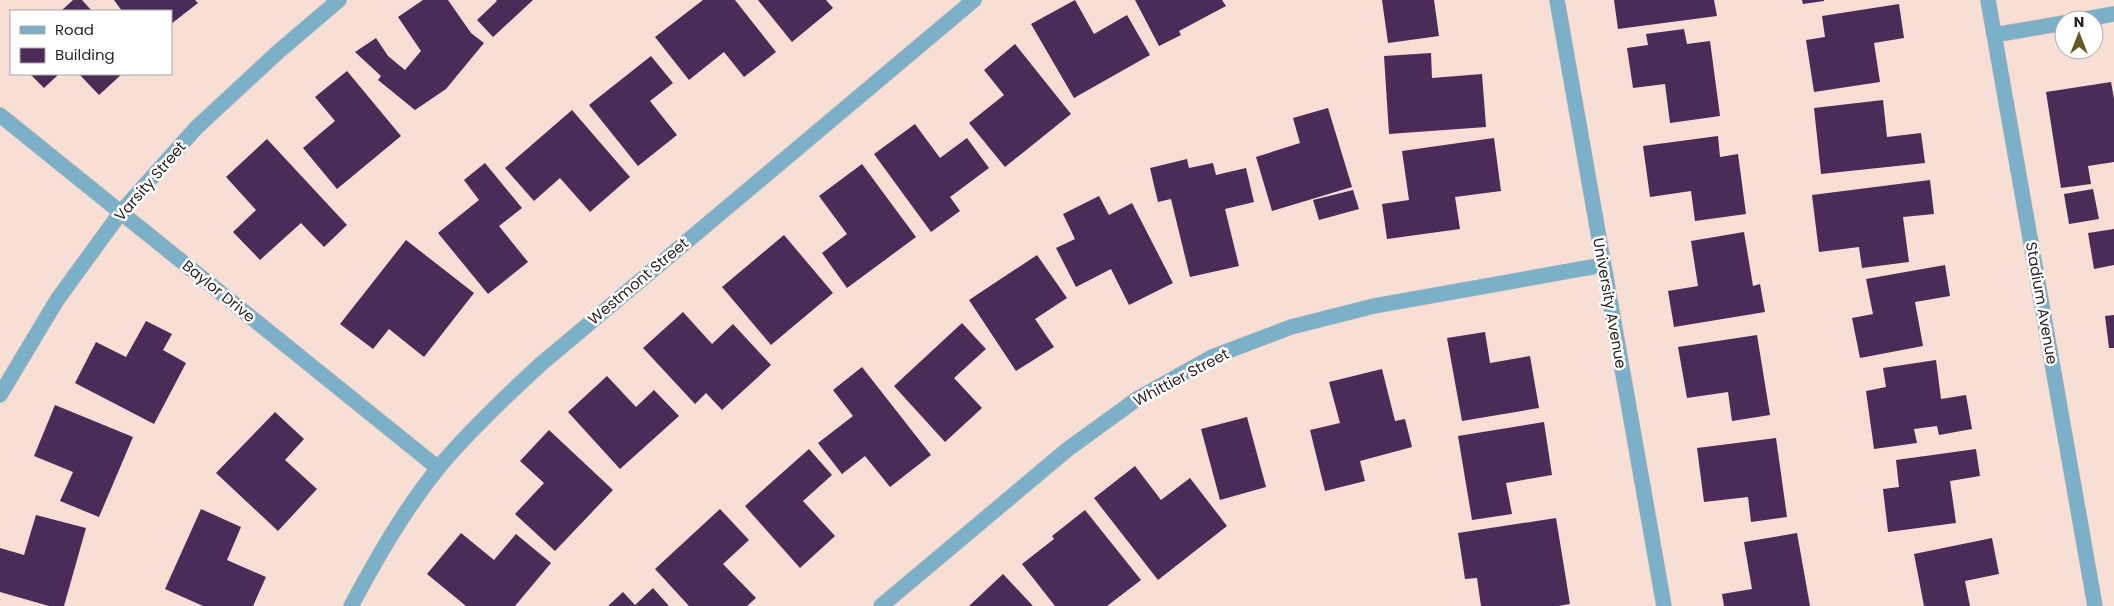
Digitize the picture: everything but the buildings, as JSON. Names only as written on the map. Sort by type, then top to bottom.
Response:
[{"type":"street","name":"Varsity Street","points":[[0,395],[57,300],[121,212],[196,128],[278,52],[339,0]]},
{"type":"street","name":"Westmont Street","points":[[351,606],[385,543],[438,468],[487,414],[540,364],[974,0]]},
{"type":"street","name":"University Avenue","points":[[1557,0],[1664,606]]},
{"type":"street","name":"Stadium Avenue","points":[[1988,0],[2095,606]]},
{"type":"street","points":[[1994,35],[2054,25]]},
{"type":"street","name":"Baylor Drive","points":[[0,115],[438,468]]},
{"type":"street","name":"Whittier Street","points":[[881,606],[1068,449],[1137,399],[1212,357],[1291,326],[1374,306],[1604,265]]}]
